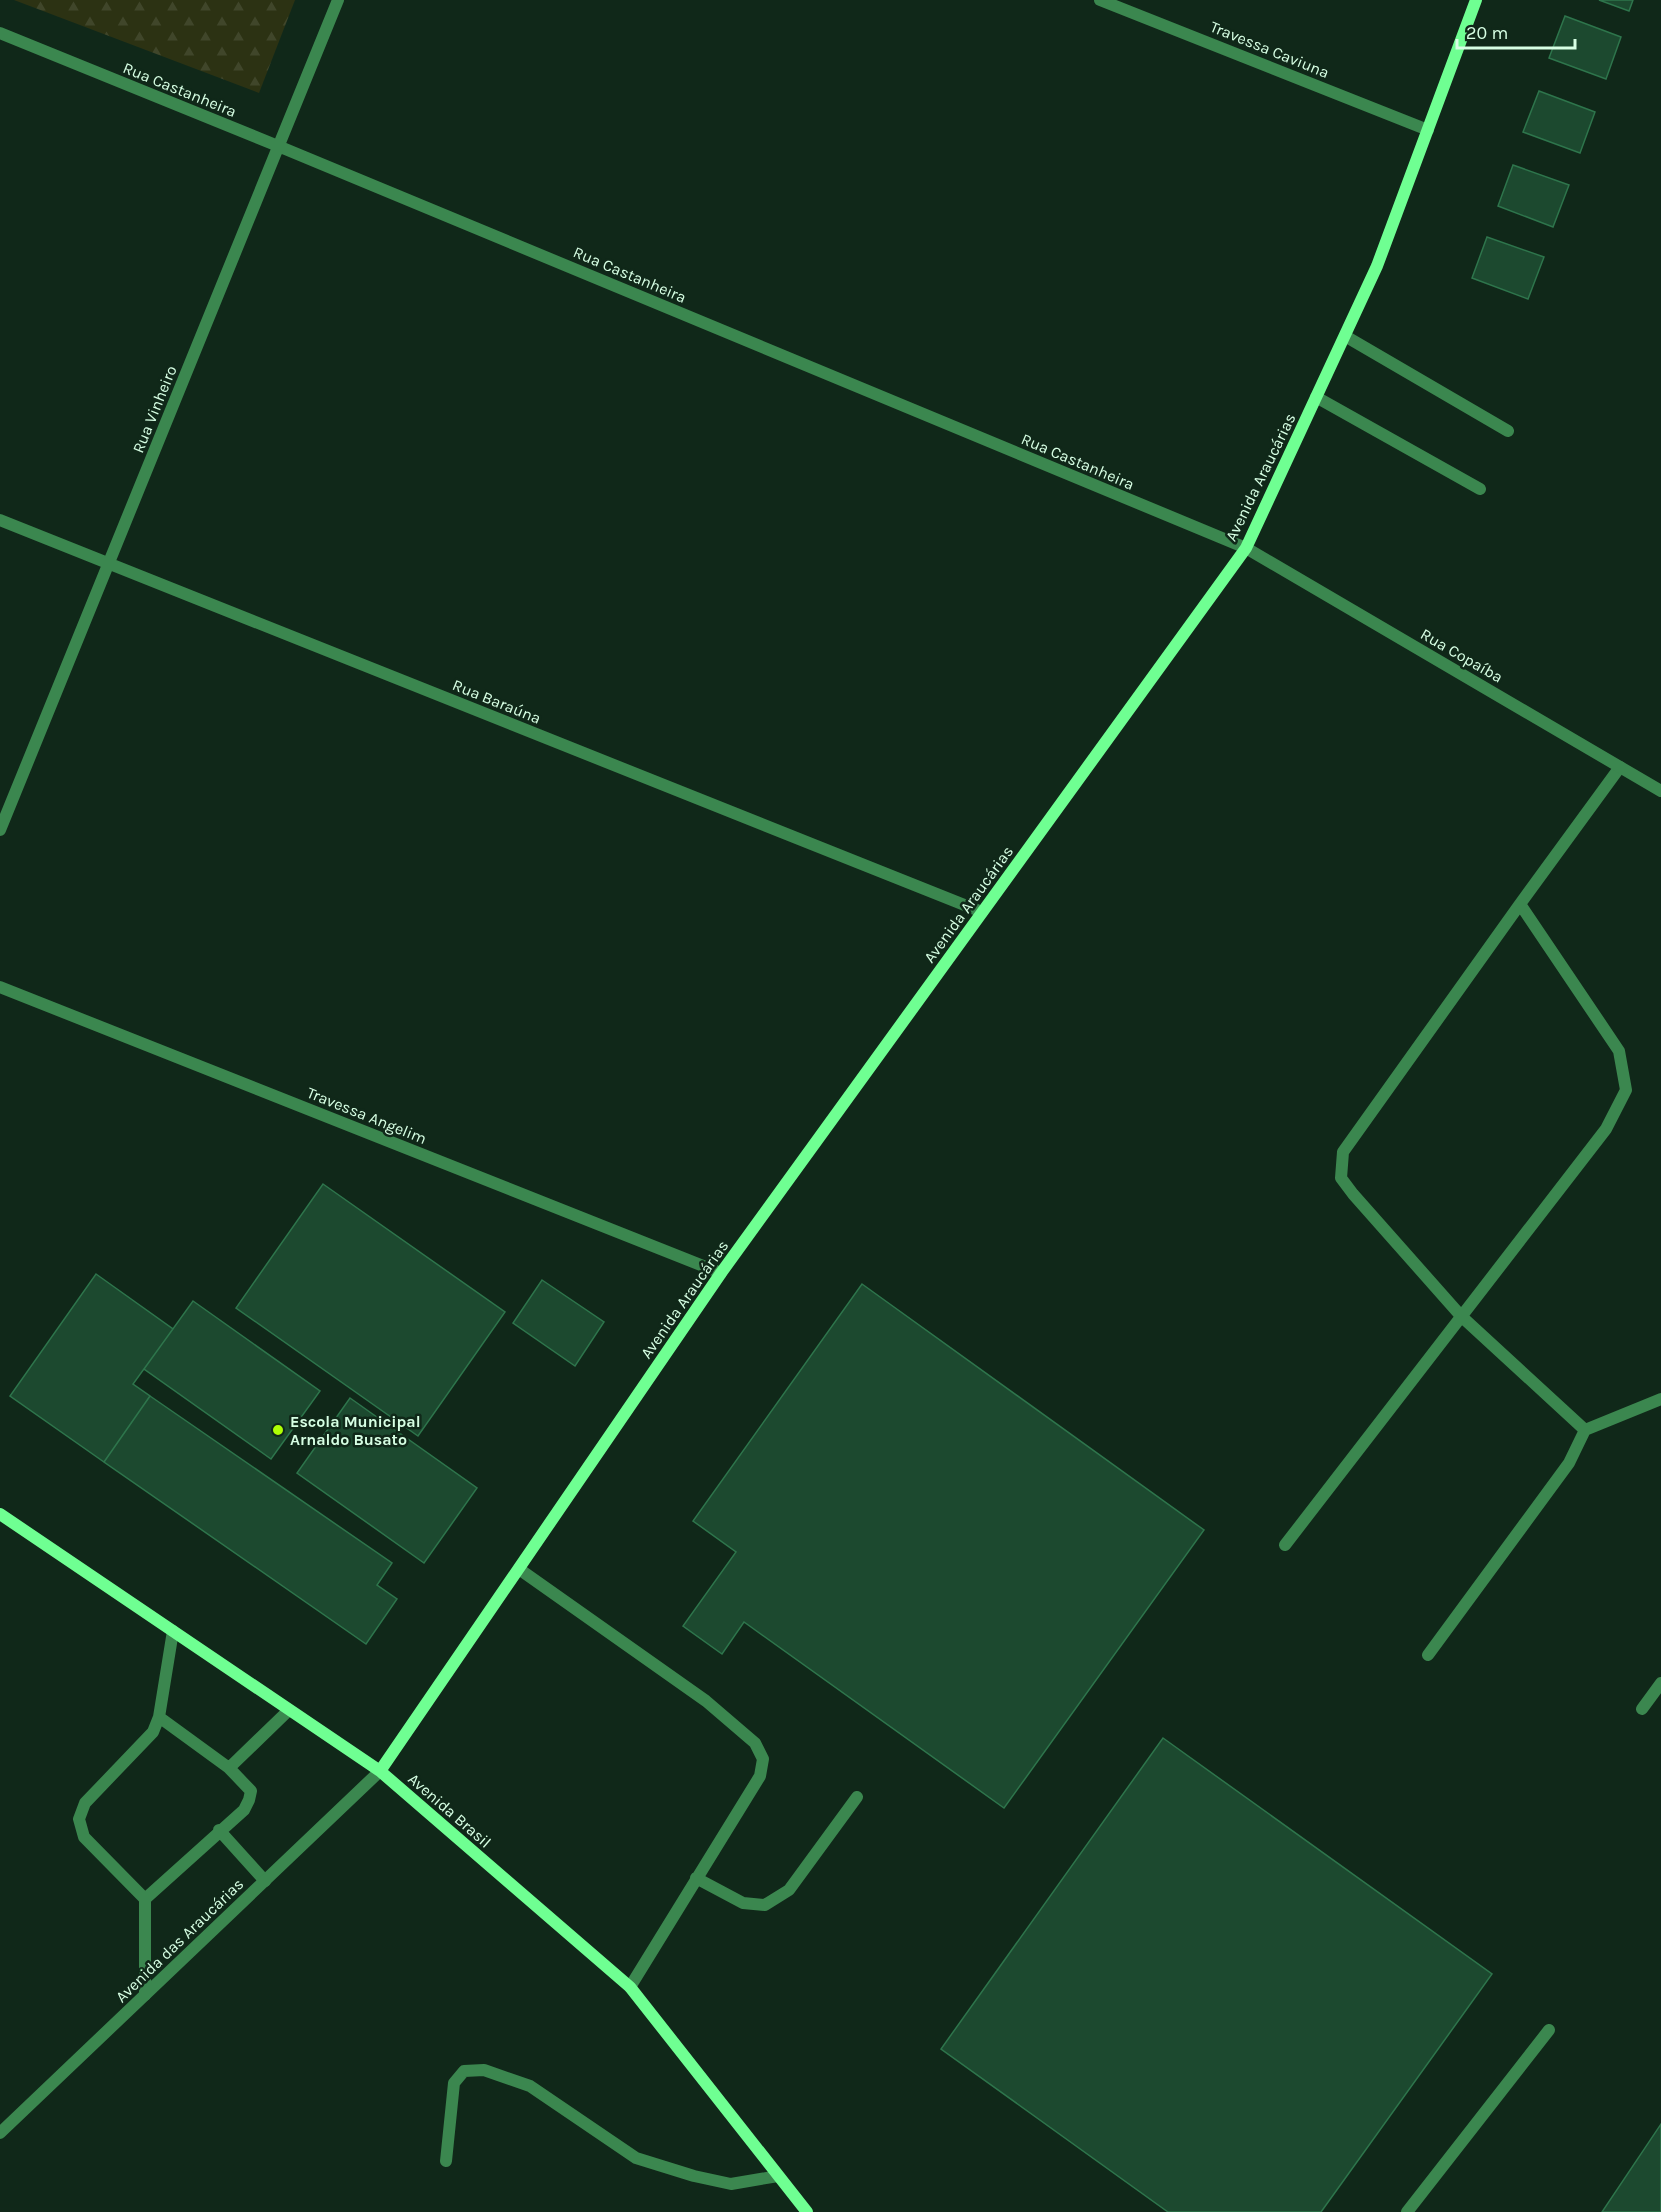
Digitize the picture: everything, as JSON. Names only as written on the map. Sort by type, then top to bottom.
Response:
[{"type":"main road","name":"Avenida Araucárias","points":[[380,1771],[721,1273],[1246,548],[1377,266],[1476,0]]},
{"type":"main road","name":"Avenida Brasil","points":[[0,1514],[380,1771],[630,1987],[807,2212]]},
{"type":"street","name":"Rua Vinheiro","points":[[0,830],[338,0]]},
{"type":"street","name":"Travessa Caviuna","points":[[1100,0],[1428,130]]},
{"type":"street","name":"Rua Castanheira","points":[[0,33],[1246,548]]},
{"type":"street","points":[[1345,336],[1509,431]]},
{"type":"street","points":[[1316,397],[1480,489]]},
{"type":"street","name":"Rua Baraúna","points":[[0,520],[982,912]]},
{"type":"street","name":"Rua Copaíba","points":[[1246,548],[1661,791]]},
{"type":"street","points":[[1585,1430],[1461,1316],[1341,1178],[1343,1152],[1620,767]]},
{"type":"street","points":[[1285,1545],[1606,1128],[1626,1090],[1619,1051],[1520,904]]},
{"type":"street","name":"Travessa Angelim","points":[[0,987],[721,1273]]},
{"type":"street","points":[[1428,1655],[1569,1463],[1585,1430],[1661,1399]]},
{"type":"street","points":[[519,1569],[706,1701],[755,1743],[763,1759],[760,1776],[630,1987]]},
{"type":"street","points":[[146,1995],[145,1899],[84,1837],[79,1819],[85,1803],[153,1732],[159,1717],[173,1632]]},
{"type":"street","points":[[1642,1709],[1661,1683]]},
{"type":"street","points":[[229,1768],[289,1710]]},
{"type":"street","points":[[145,1899],[219,1830],[244,1810],[251,1791],[229,1768],[159,1717]]},
{"type":"street","name":"Avenida das Araucárias","points":[[0,2133],[380,1771]]},
{"type":"street","points":[[696,1878],[743,1903],[765,1905],[789,1890],[857,1797]]},
{"type":"street","points":[[219,1830],[265,1881]]},
{"type":"street","points":[[1407,2212],[1549,2030]]},
{"type":"street","points":[[446,2161],[454,2083],[464,2071],[484,2070],[530,2086],[636,2158],[694,2176],[731,2184],[778,2176]]},
{"type":"green space","points":[[14,0],[295,0],[259,93]]},
{"type":"building","points":[[1599,0],[1633,0],[1629,11]]},
{"type":"building","points":[[1565,16],[1621,37],[1606,79],[1549,58]]},
{"type":"building","points":[[1539,91],[1595,112],[1580,153],[1523,132]]},
{"type":"building","points":[[1513,165],[1569,185],[1553,227],[1498,206]]},
{"type":"building","points":[[1487,237],[1544,257],[1528,299],[1472,278]]},
{"type":"building","points":[[323,1184],[505,1312],[418,1436],[236,1308]]},
{"type":"building","points":[[96,1274],[173,1329],[133,1384],[150,1396],[104,1462],[10,1396]]},
{"type":"building","points":[[542,1280],[604,1322],[575,1366],[513,1323]]},
{"type":"building","points":[[862,1284],[1204,1530],[1004,1808],[744,1622],[722,1654],[683,1626],[736,1552],[693,1521]]},
{"type":"building","points":[[193,1301],[320,1391],[271,1459],[144,1369]]},
{"type":"building","points":[[150,1396],[392,1563],[377,1585],[397,1599],[366,1644],[104,1462]]},
{"type":"building","points":[[350,1398],[477,1488],[424,1563],[297,1473]]},
{"type":"building","points":[[1163,1738],[1492,1974],[1321,2212],[1168,2212],[941,2049]]},
{"type":"building","points":[[1661,2124],[1661,2212],[1602,2212]]},
{"type":"place","name":"Escola Municipal Arnaldo Busato","points":[[278,1430]]}]
